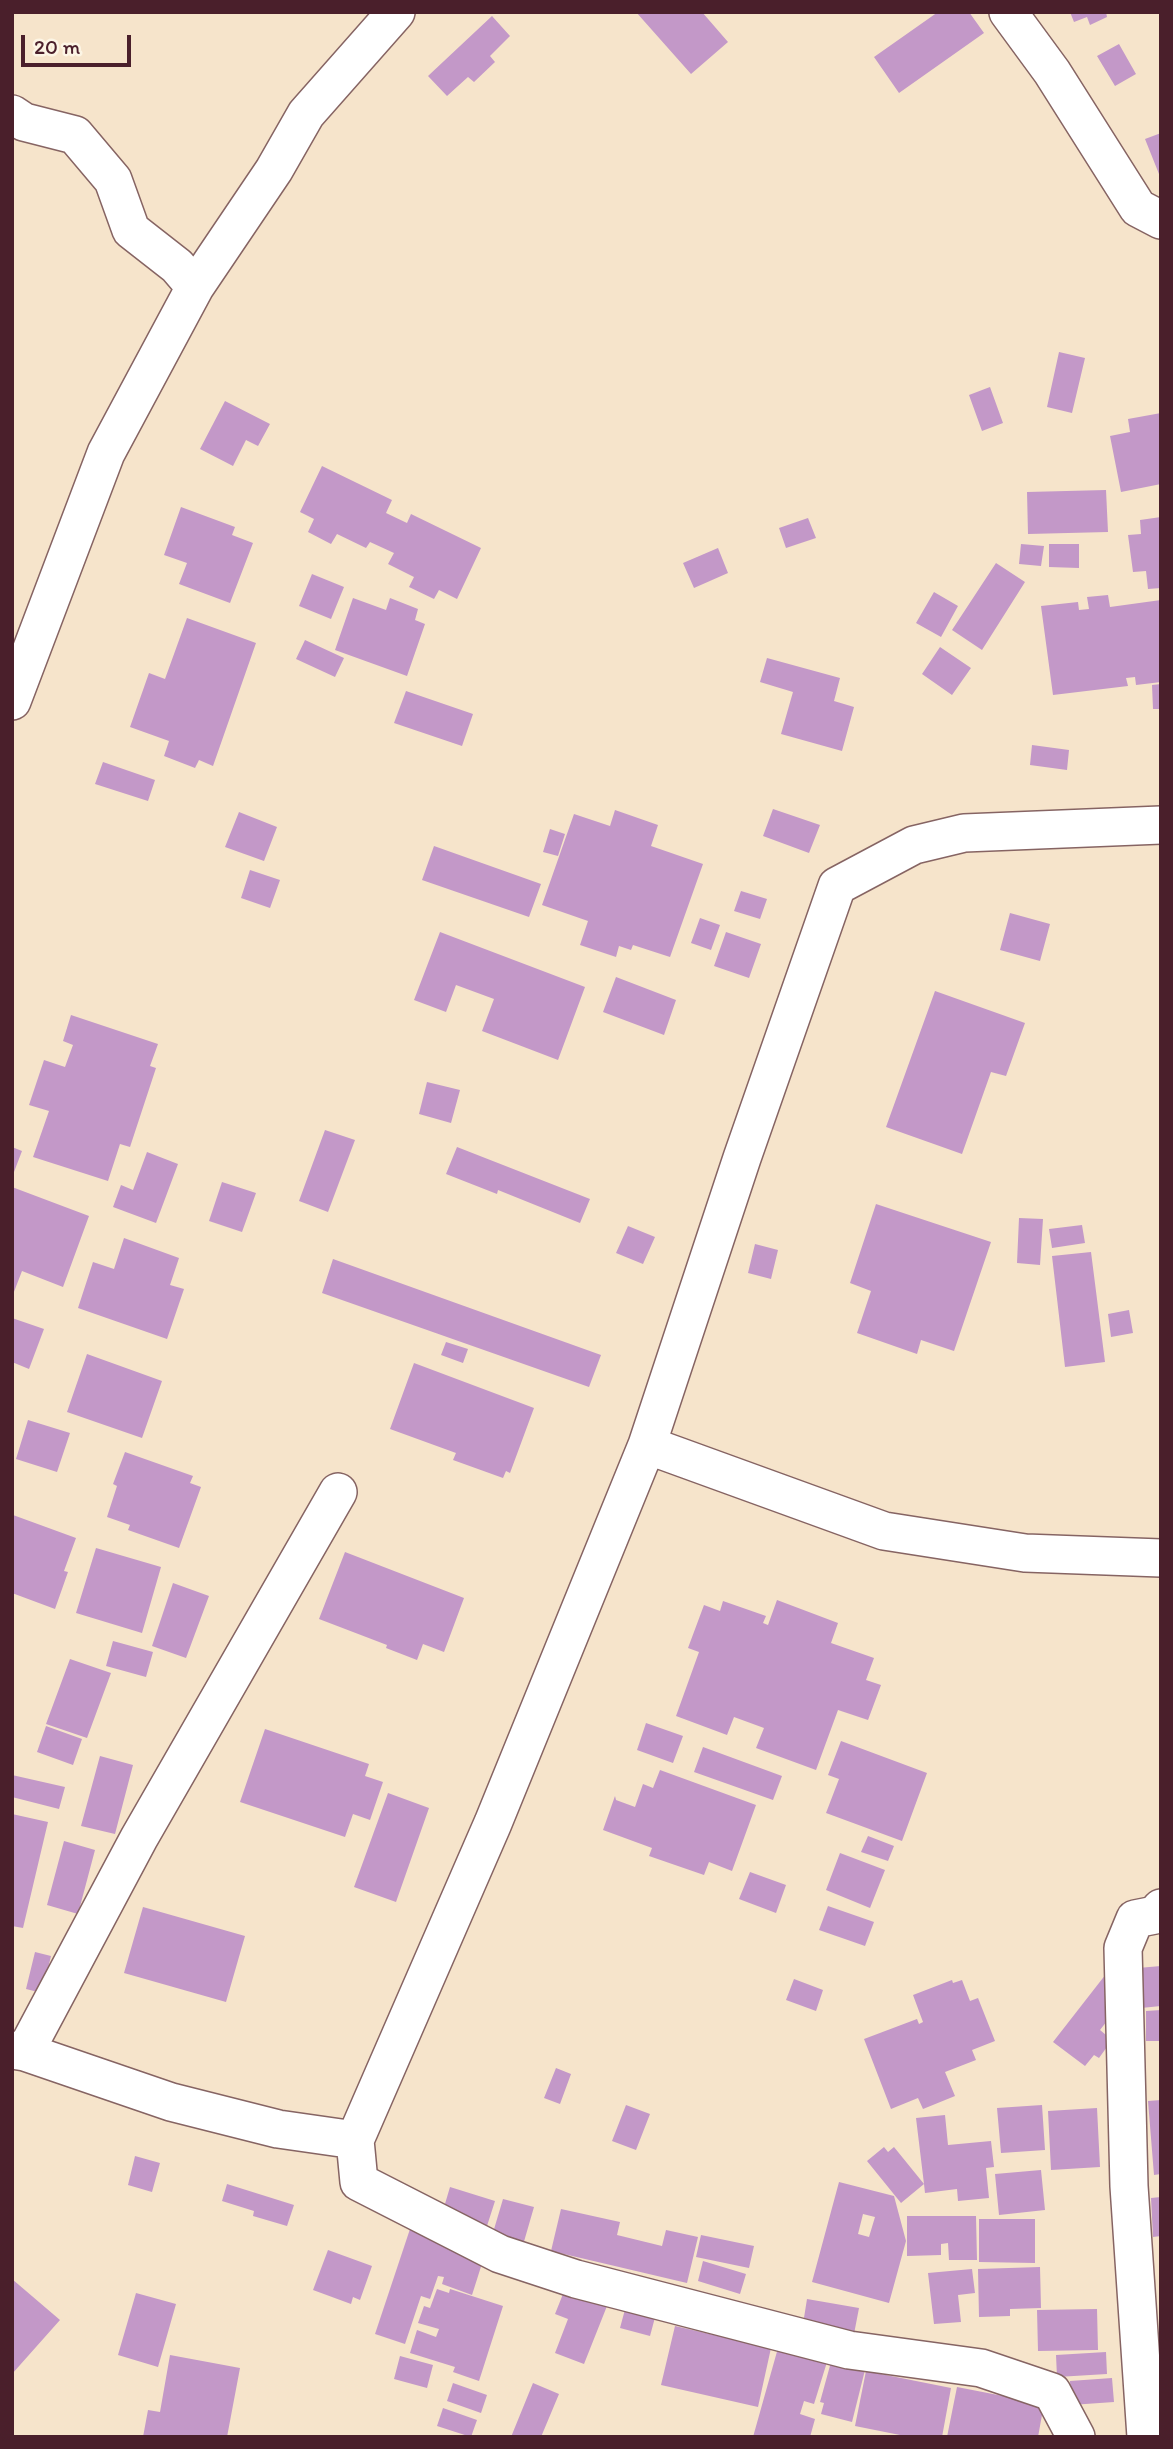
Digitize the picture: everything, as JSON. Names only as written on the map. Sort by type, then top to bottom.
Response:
[{"type":"street","points":[[12,701],[106,453],[195,287],[274,170],[306,114],[396,12]]},
{"type":"street","points":[[1008,12],[1052,72],[1138,208],[1161,220]]},
{"type":"street","points":[[12,114],[24,122],[75,135],[113,180],[131,230],[177,265],[195,287]]},
{"type":"street","points":[[1076,2437],[1052,2392],[981,2368],[849,2350],[576,2279],[500,2254],[359,2182],[355,2140],[493,1824],[648,1445],[742,1158],[837,886],[914,845],[964,832],[1161,825]]},
{"type":"street","points":[[648,1445],[884,1531],[1025,1553],[1161,1558]]},
{"type":"street","points":[[338,1492],[19,2051],[171,2102],[278,2129],[355,2140]]},
{"type":"street","points":[[1146,2437],[1129,2186],[1123,1948],[1135,1919],[1159,1913]]},
{"type":"building","points":[[636,12],[702,12],[728,42],[691,74]]},
{"type":"building","points":[[938,12],[969,12],[984,33],[899,93],[874,57]]},
{"type":"building","points":[[1070,12],[1106,12],[1107,17],[1090,25],[1087,17],[1074,22]]},
{"type":"building","points":[[492,16],[510,36],[490,56],[495,62],[474,82],[468,77],[447,96],[428,76]]},
{"type":"building","points":[[1119,44],[1136,74],[1115,86],[1097,56]]},
{"type":"building","points":[[1161,133],[1161,173],[1159,174],[1145,139]]},
{"type":"building","points":[[1059,352],[1085,358],[1072,413],[1047,407]]},
{"type":"building","points":[[990,387],[1003,423],[982,431],[969,395]]},
{"type":"building","points":[[225,401],[270,424],[258,446],[246,440],[233,466],[200,449]]},
{"type":"building","points":[[1161,413],[1161,484],[1121,492],[1110,436],[1130,432],[1128,419]]},
{"type":"building","points":[[322,466],[392,500],[386,513],[407,523],[411,514],[481,548],[457,599],[439,590],[434,599],[409,587],[414,577],[388,564],[394,553],[370,542],[366,548],[337,534],[331,544],[308,532],[314,519],[300,512]]},
{"type":"building","points":[[1106,490],[1108,532],[1028,534],[1027,492]]},
{"type":"building","points":[[181,507],[235,527],[232,535],[253,543],[230,603],[179,584],[187,563],[164,555]]},
{"type":"building","points":[[1161,517],[1161,588],[1148,589],[1146,571],[1133,572],[1128,535],[1141,534],[1140,520]]},
{"type":"building","points":[[808,518],[816,538],[786,548],[779,528]]},
{"type":"building","points":[[1021,544],[1044,546],[1041,566],[1019,564]]},
{"type":"building","points":[[1049,544],[1079,544],[1079,568],[1049,567]]},
{"type":"building","points":[[718,548],[728,573],[694,588],[683,563]]},
{"type":"building","points":[[996,563],[1025,582],[982,650],[952,630]]},
{"type":"building","points":[[312,574],[344,587],[331,619],[299,606]]},
{"type":"building","points":[[934,592],[958,606],[941,637],[916,623]]},
{"type":"building","points":[[1108,595],[1110,607],[1161,600],[1161,682],[1136,685],[1135,677],[1126,678],[1128,686],[1053,695],[1041,606],[1078,602],[1079,610],[1089,609],[1087,597]]},
{"type":"building","points":[[353,598],[386,610],[390,598],[418,609],[415,620],[425,624],[407,676],[335,650]]},
{"type":"building","points":[[187,618],[256,643],[213,766],[199,760],[195,768],[164,756],[169,741],[130,727],[149,673],[165,679]]},
{"type":"building","points":[[305,640],[344,658],[335,677],[296,659]]},
{"type":"building","points":[[940,647],[971,668],[952,695],[922,674]]},
{"type":"building","points":[[767,658],[840,678],[834,701],[854,707],[842,751],[781,734],[793,692],[760,682]]},
{"type":"building","points":[[1161,684],[1161,709],[1153,709],[1152,685]]},
{"type":"building","points":[[406,691],[473,714],[462,746],[394,723]]},
{"type":"building","points":[[1032,745],[1069,750],[1067,770],[1030,765]]},
{"type":"building","points":[[103,762],[155,780],[148,801],[95,784]]},
{"type":"building","points":[[773,809],[820,825],[809,853],[763,836]]},
{"type":"building","points":[[615,810],[658,825],[651,846],[703,864],[670,957],[633,945],[631,950],[619,946],[616,957],[580,945],[588,921],[542,905],[574,814],[610,826]]},
{"type":"building","points":[[239,812],[277,827],[264,861],[225,847]]},
{"type":"building","points":[[550,829],[565,834],[558,856],[543,852]]},
{"type":"building","points":[[434,846],[541,884],[529,917],[422,880]]},
{"type":"building","points":[[250,870],[280,880],[270,908],[241,898]]},
{"type":"building","points":[[741,891],[767,899],[760,919],[734,911]]},
{"type":"building","points":[[1010,913],[1050,924],[1040,961],[1000,950]]},
{"type":"building","points":[[700,918],[720,925],[711,950],[691,943]]},
{"type":"building","points":[[440,932],[585,987],[558,1060],[482,1031],[494,999],[456,985],[446,1012],[414,1000]]},
{"type":"building","points":[[726,932],[761,944],[749,978],[714,966]]},
{"type":"building","points":[[616,977],[676,1000],[664,1035],[603,1012]]},
{"type":"building","points":[[935,991],[1025,1023],[1006,1076],[991,1072],[962,1154],[886,1127]]},
{"type":"building","points":[[71,1015],[158,1044],[150,1066],[156,1068],[130,1147],[120,1144],[108,1181],[33,1157],[49,1111],[29,1105],[44,1060],[65,1067],[73,1045],[63,1041]]},
{"type":"building","points":[[427,1082],[460,1090],[451,1123],[419,1114]]},
{"type":"building","points":[[325,1130],[355,1140],[328,1212],[299,1201]]},
{"type":"building","points":[[12,1147],[22,1151],[14,1172],[12,1171]]},
{"type":"building","points":[[457,1147],[590,1199],[580,1223],[498,1190],[497,1194],[446,1174]]},
{"type":"building","points":[[147,1152],[178,1164],[156,1223],[113,1207],[121,1185],[133,1190]]},
{"type":"building","points":[[222,1182],[256,1193],[242,1232],[209,1221]]},
{"type":"building","points":[[12,1187],[89,1216],[63,1287],[22,1271],[12,1297]]},
{"type":"building","points":[[876,1204],[991,1242],[954,1351],[921,1340],[917,1354],[857,1333],[871,1291],[850,1283]]},
{"type":"building","points":[[1019,1218],[1043,1219],[1040,1265],[1017,1263]]},
{"type":"building","points":[[1082,1225],[1085,1243],[1052,1248],[1049,1229]]},
{"type":"building","points":[[628,1226],[655,1237],[643,1264],[616,1253]]},
{"type":"building","points":[[124,1238],[179,1258],[170,1285],[184,1289],[167,1339],[78,1308],[93,1262],[114,1269]]},
{"type":"building","points":[[755,1244],[778,1250],[771,1279],[748,1273]]},
{"type":"building","points":[[1091,1252],[1105,1362],[1065,1367],[1052,1256]]},
{"type":"building","points":[[333,1259],[601,1355],[589,1387],[322,1293]]},
{"type":"building","points":[[1129,1310],[1133,1333],[1111,1337],[1108,1314]]},
{"type":"building","points":[[12,1318],[44,1329],[29,1369],[12,1362]]},
{"type":"building","points":[[446,1342],[468,1349],[463,1363],[441,1355]]},
{"type":"building","points":[[87,1354],[162,1381],[142,1438],[67,1412]]},
{"type":"building","points":[[414,1363],[534,1408],[510,1473],[506,1471],[503,1478],[453,1460],[456,1453],[390,1429]]},
{"type":"building","points":[[28,1420],[70,1433],[57,1472],[16,1459]]},
{"type":"building","points":[[125,1452],[193,1476],[190,1483],[201,1487],[179,1548],[128,1530],[130,1525],[107,1517],[117,1486],[113,1484]]},
{"type":"building","points":[[13,1515],[76,1538],[64,1571],[68,1572],[55,1609],[12,1593]]},
{"type":"building","points":[[96,1548],[161,1567],[142,1633],[76,1613]]},
{"type":"building","points":[[345,1552],[464,1598],[444,1652],[423,1644],[417,1660],[386,1648],[387,1645],[319,1619]]},
{"type":"building","points":[[173,1583],[209,1596],[186,1658],[152,1646]]},
{"type":"building","points":[[777,1600],[838,1623],[831,1643],[874,1658],[866,1680],[881,1685],[868,1720],[838,1710],[816,1770],[756,1748],[764,1728],[734,1717],[727,1735],[676,1716],[699,1652],[688,1648],[704,1605],[720,1611],[723,1601],[766,1616],[763,1623],[768,1625]]},
{"type":"building","points":[[113,1641],[153,1652],[146,1677],[106,1666]]},
{"type":"building","points":[[70,1659],[111,1673],[87,1738],[46,1724]]},
{"type":"building","points":[[646,1723],[683,1736],[673,1763],[637,1750]]},
{"type":"building","points":[[46,1726],[82,1739],[73,1765],[37,1752]]},
{"type":"building","points":[[265,1729],[369,1764],[365,1776],[383,1782],[370,1820],[353,1814],[345,1837],[240,1802]]},
{"type":"building","points":[[841,1741],[927,1773],[902,1841],[826,1813],[839,1779],[828,1775]]},
{"type":"building","points":[[703,1747],[782,1776],[773,1800],[694,1772]]},
{"type":"building","points":[[100,1756],[133,1765],[115,1834],[81,1826]]},
{"type":"building","points":[[660,1770],[756,1805],[732,1871],[709,1862],[704,1875],[649,1856],[652,1848],[603,1830],[615,1796],[616,1800],[635,1807],[643,1784],[653,1788]]},
{"type":"building","points":[[12,1775],[65,1787],[59,1809],[12,1797]]},
{"type":"building","points":[[388,1793],[429,1808],[396,1902],[354,1887]]},
{"type":"building","points":[[12,1814],[48,1822],[23,1928],[12,1926]]},
{"type":"building","points":[[868,1836],[894,1846],[888,1861],[861,1852]]},
{"type":"building","points":[[64,1841],[95,1850],[78,1914],[47,1905]]},
{"type":"building","points":[[840,1853],[885,1870],[870,1908],[826,1890]]},
{"type":"building","points":[[750,1872],[786,1885],[776,1913],[739,1899]]},
{"type":"building","points":[[828,1906],[874,1922],[865,1946],[819,1930]]},
{"type":"building","points":[[143,1907],[245,1936],[226,2002],[124,1973]]},
{"type":"building","points":[[35,1952],[51,1956],[42,1993],[26,1989]]},
{"type":"building","points":[[1161,1966],[1161,2006],[1141,2008],[1138,1968]]},
{"type":"building","points":[[1106,1974],[1121,2003],[1100,2030],[1112,2040],[1099,2058],[1094,2055],[1085,2066],[1053,2042]]},
{"type":"building","points":[[794,1979],[823,1990],[816,2011],[786,2000]]},
{"type":"building","points":[[952,1980],[953,1983],[962,1980],[970,2001],[978,1998],[995,2041],[972,2050],[976,2060],[945,2072],[955,2096],[923,2109],[918,2098],[891,2109],[864,2039],[917,2019],[919,2024],[923,2022],[913,1995]]},
{"type":"building","points":[[1161,2010],[1161,2041],[1146,2041],[1146,2011]]},
{"type":"building","points":[[556,2068],[571,2074],[560,2104],[544,2098]]},
{"type":"building","points":[[1161,2100],[1161,2174],[1154,2175],[1148,2101]]},
{"type":"building","points":[[626,2105],[650,2114],[636,2150],[612,2141]]},
{"type":"building","points":[[1042,2105],[1045,2150],[1001,2153],[997,2108]]},
{"type":"building","points":[[1097,2108],[1100,2167],[1051,2170],[1048,2111]]},
{"type":"building","points":[[945,2115],[948,2145],[991,2141],[994,2167],[986,2168],[989,2198],[958,2201],[957,2189],[925,2193],[916,2118]]},
{"type":"building","points":[[884,2147],[888,2152],[894,2147],[924,2184],[901,2203],[867,2161]]},
{"type":"building","points":[[135,2156],[160,2163],[152,2192],[128,2185]]},
{"type":"building","points":[[1041,2170],[1045,2210],[999,2215],[995,2174]]},
{"type":"building","points":[[839,2182],[894,2196],[906,2241],[889,2303],[812,2282]],"holes":[[[863,2214],[875,2217],[869,2237],[858,2234]]]},
{"type":"building","points":[[227,2184],[294,2205],[287,2226],[253,2216],[254,2211],[222,2201]]},
{"type":"building","points":[[450,2187],[495,2201],[487,2226],[442,2214]]},
{"type":"building","points":[[1161,2197],[1161,2236],[1153,2237],[1151,2198]]},
{"type":"building","points":[[503,2199],[534,2207],[523,2245],[492,2236]]},
{"type":"building","points":[[561,2209],[620,2222],[617,2235],[662,2246],[666,2230],[698,2237],[687,2283],[551,2251]]},
{"type":"building","points":[[907,2216],[976,2216],[977,2260],[949,2260],[948,2243],[941,2244],[941,2255],[907,2256]]},
{"type":"building","points":[[979,2219],[1035,2219],[1035,2263],[979,2262]]},
{"type":"building","points":[[411,2226],[485,2254],[472,2295],[442,2284],[444,2277],[438,2276],[430,2299],[421,2296],[405,2344],[375,2334]]},
{"type":"building","points":[[701,2235],[754,2246],[749,2268],[696,2257]]},
{"type":"building","points":[[328,2250],[372,2266],[360,2300],[353,2297],[351,2304],[313,2290]]},
{"type":"building","points":[[703,2261],[746,2274],[740,2294],[698,2281]]},
{"type":"building","points":[[1040,2267],[1041,2308],[1010,2309],[1010,2316],[979,2317],[978,2269]]},
{"type":"building","points":[[972,2269],[975,2293],[958,2295],[961,2322],[934,2324],[928,2273]]},
{"type":"building","points":[[12,2279],[60,2320],[12,2374]]},
{"type":"building","points":[[437,2289],[449,2293],[450,2289],[503,2306],[479,2381],[453,2372],[455,2367],[410,2353],[417,2330],[436,2337],[439,2329],[418,2323],[424,2306],[430,2308]]},
{"type":"building","points":[[565,2289],[607,2306],[584,2364],[555,2353],[568,2319],[555,2314]]},
{"type":"building","points":[[136,2293],[176,2304],[158,2367],[118,2355]]},
{"type":"building","points":[[807,2299],[859,2308],[854,2334],[803,2324]]},
{"type":"building","points":[[627,2302],[657,2310],[650,2336],[620,2328]]},
{"type":"building","points":[[1097,2309],[1098,2350],[1038,2351],[1037,2310]]},
{"type":"building","points":[[675,2326],[771,2348],[758,2407],[661,2385]]},
{"type":"building","points":[[778,2348],[827,2362],[814,2404],[804,2401],[800,2414],[815,2419],[810,2437],[753,2437]]},
{"type":"building","points":[[1106,2352],[1107,2374],[1057,2377],[1056,2355]]},
{"type":"building","points":[[170,2355],[240,2368],[227,2437],[143,2437],[148,2410],[160,2412]]},
{"type":"building","points":[[400,2356],[433,2365],[427,2388],[394,2379]]},
{"type":"building","points":[[831,2362],[865,2370],[852,2422],[821,2414],[824,2403],[820,2402]]},
{"type":"building","points":[[866,2371],[951,2388],[942,2437],[910,2437],[855,2426]]},
{"type":"building","points":[[1112,2378],[1114,2402],[1071,2405],[1070,2381]]},
{"type":"building","points":[[453,2383],[487,2395],[481,2413],[447,2401]]},
{"type":"building","points":[[533,2383],[559,2394],[541,2437],[511,2437]]},
{"type":"building","points":[[957,2387],[1044,2404],[1038,2437],[947,2437]]},
{"type":"building","points":[[443,2408],[477,2420],[471,2437],[437,2426]]}]
